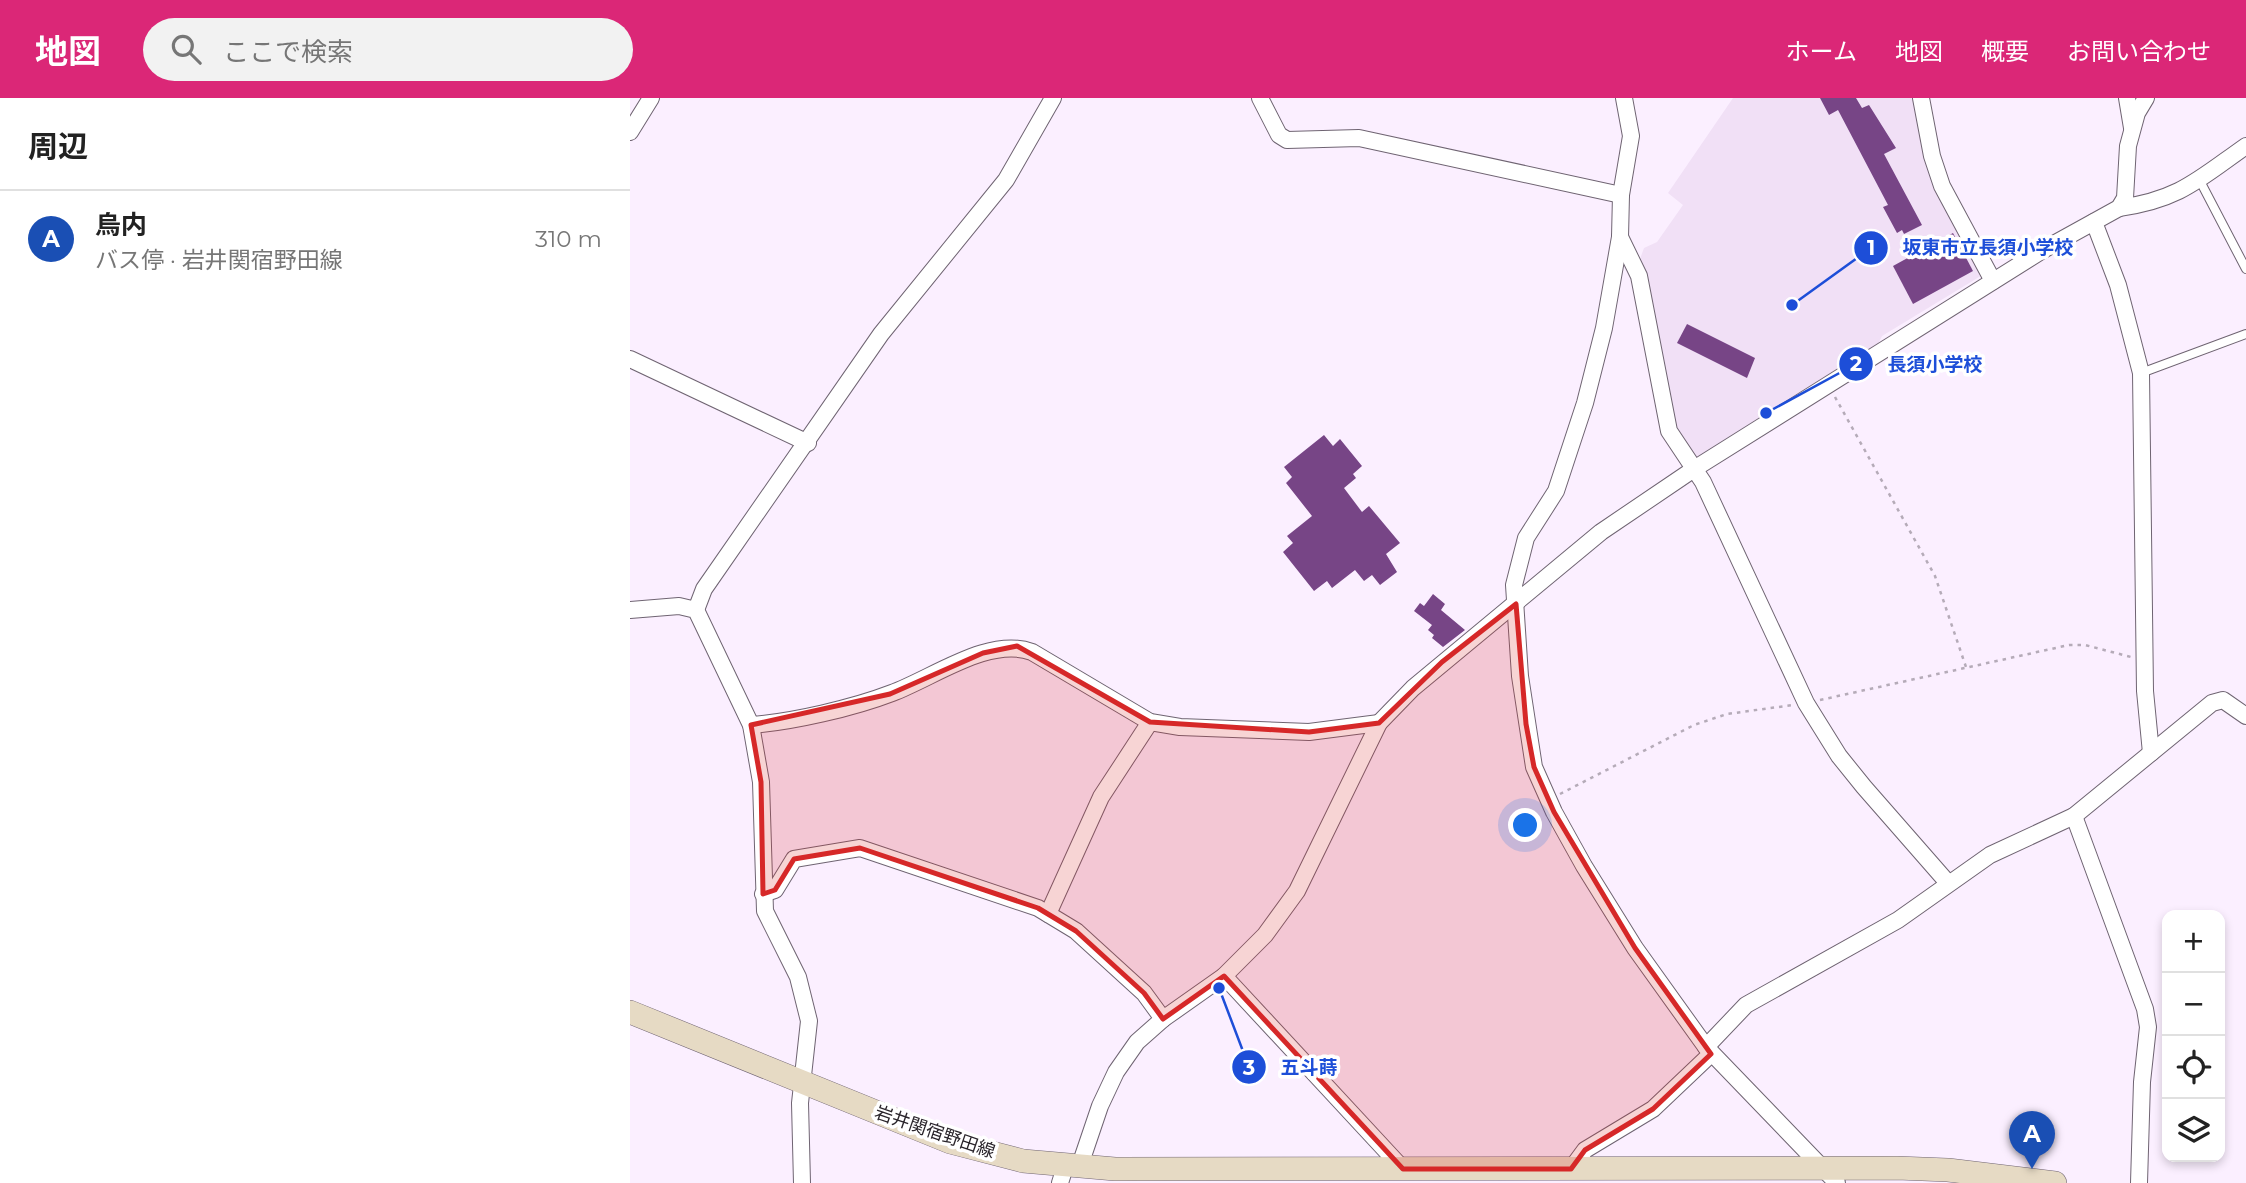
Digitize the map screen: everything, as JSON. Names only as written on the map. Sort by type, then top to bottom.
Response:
[{"type":"main road","name":"岩井関宿野田線","points":[[630,1012],[950,1142],[1068,1172],[1403,1168],[1830,1175],[1948,1170],[2055,1183]]},
{"type":"street","points":[[630,132],[651,98]]},
{"type":"street","points":[[802,1183],[802,1083],[809,1021],[804,995],[765,911],[761,782],[751,725],[696,610],[704,589],[808,443],[881,334],[1006,180],[1053,98]]},
{"type":"street","points":[[1261,98],[1279,135],[1287,140],[1359,138],[1621,195]]},
{"type":"street","points":[[1624,98],[1630,136],[1621,195],[1620,237],[1604,328],[1585,402],[1556,491],[1526,538],[1514,585],[1526,724],[1534,767],[1548,800],[1635,948],[1709,1050],[1830,1175]]},
{"type":"street","points":[[1921,98],[1932,156],[1942,186],[1993,281]]},
{"type":"street","points":[[2119,208],[2125,198],[2132,128],[2127,98]]},
{"type":"street","points":[[2132,128],[2146,98]]},
{"type":"street","points":[[1068,1172],[1116,1072],[1137,1042],[1163,1019],[1224,975],[1265,935],[1297,891],[1379,723],[1442,662],[1601,532],[1828,383],[2094,222],[2119,208],[2153,203],[2174,196],[2246,146]]},
{"type":"street","points":[[2094,222],[2119,285],[2141,373],[2144,662],[2151,753]]},
{"type":"street","points":[[1620,237],[1639,276],[1669,431],[1694,469],[1755,589],[1805,703],[1856,777],[1948,883]]},
{"type":"street","points":[[630,359],[808,443]]},
{"type":"street","points":[[630,610],[679,606],[696,610]]},
{"type":"street","points":[[751,725],[774,723],[890,694],[983,653],[1017,646],[1032,652],[1150,722],[1180,727],[1309,732],[1379,723]]},
{"type":"street","points":[[1571,1169],[1585,1150],[1653,1109],[1709,1050],[1746,1005],[1898,920],[1990,855],[2074,816],[2212,703],[2223,700],[2246,716]]},
{"type":"street","points":[[1048,914],[1101,797],[1150,722]]},
{"type":"street","points":[[2074,816],[2146,1009],[2148,1027],[2142,1083],[2138,1183]]},
{"type":"street","points":[[763,894],[775,890],[794,859],[860,848],[989,890],[1048,914],[1086,940],[1144,993],[1163,1019]]},
{"type":"street","points":[[1224,975],[1403,1168]]},
{"type":"street","points":[[1517,1183],[1538,1169]]},
{"type":"lane","points":[[2199,179],[2246,269]]},
{"type":"lane","points":[[2141,373],[2246,334]]},
{"type":"path","points":[[1828,383],[1935,576],[1966,667]]},
{"type":"path","points":[[1548,800],[1694,725],[1727,714],[1805,703],[2069,645],[2085,645],[2144,662]]},
{"type":"highlighted area","points":[[1516,604],[1526,724],[1534,767],[1554,812],[1635,948],[1711,1054],[1653,1109],[1585,1150],[1571,1169],[1403,1169],[1224,976],[1163,1019],[1144,993],[1076,931],[1038,908],[860,848],[794,859],[775,890],[763,894],[761,782],[751,725],[890,694],[983,653],[1017,646],[1150,722],[1309,732],[1379,723],[1442,662]]},
{"type":"shaded area","points":[[1733,98],[1913,98],[1929,155],[1984,274],[1882,336],[1878,344],[1698,458],[1690,456],[1676,426],[1646,274],[1640,259],[1644,248],[1657,242],[1683,205],[1668,193]]},
{"type":"building","points":[[1820,98],[1856,98],[1862,108],[1869,105],[1896,148],[1884,154],[1922,225],[1904,234],[1902,230],[1897,233],[1883,207],[1888,205],[1838,110],[1829,115]]},
{"type":"building","points":[[1953,233],[1973,271],[1913,304],[1893,266]]},
{"type":"building","points":[[1687,324],[1755,358],[1747,378],[1677,343]]},
{"type":"building","points":[[1324,435],[1333,446],[1340,439],[1362,466],[1353,474],[1356,478],[1344,488],[1362,512],[1369,506],[1400,543],[1386,554],[1397,572],[1380,585],[1372,575],[1364,581],[1355,570],[1332,588],[1327,581],[1314,591],[1283,552],[1293,543],[1287,536],[1312,516],[1286,483],[1292,477],[1284,467]]},
{"type":"building","points":[[1433,594],[1445,604],[1441,610],[1465,630],[1443,647],[1432,638],[1434,635],[1428,630],[1432,625],[1414,611],[1420,603],[1424,606]]},
{"type":"place","name":"坂東市立長須小学校","points":[[1792,305]]},
{"type":"place","name":"長須小学校","points":[[1766,413]]},
{"type":"place","name":"五斗蒔","points":[[1219,988]]},
{"type":"place","name":"烏内","points":[[2032,1169]]}]
